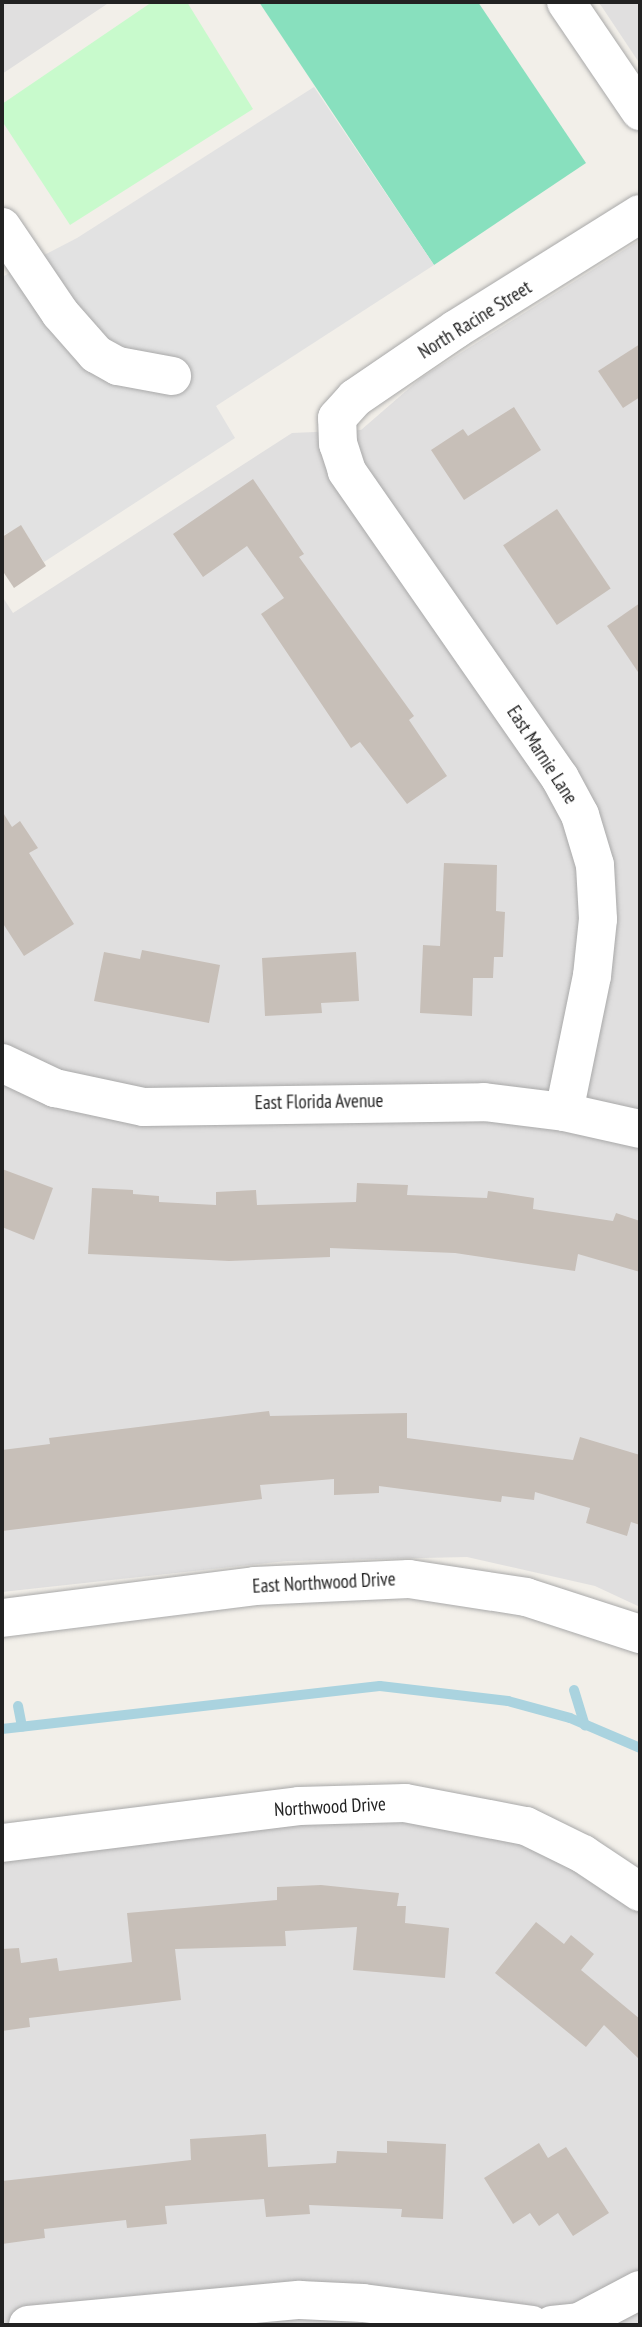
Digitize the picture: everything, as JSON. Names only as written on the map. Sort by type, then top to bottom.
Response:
[{"type":"street","points":[[566,2],[640,111]]},
{"type":"street","name":"North Racine Street","points":[[338,444],[337,418],[355,398],[640,214]]},
{"type":"street","points":[[2,227],[60,313],[96,354],[118,366],[172,376]]},
{"type":"street","name":"East Marnie Lane","points":[[338,444],[346,471],[560,778],[580,815],[595,865],[598,919],[592,976],[564,1112]]},
{"type":"street","name":"East Florida Avenue","points":[[2,1063],[55,1088],[144,1107],[405,1100],[484,1102],[564,1112],[640,1129]]},
{"type":"street","name":"East Northwood Drive","points":[[2,1618],[255,1586],[409,1579],[526,1597],[640,1634]]},
{"type":"street","name":"Northwood Drive","points":[[2,1843],[299,1806],[405,1803],[526,1826],[583,1854],[640,1892]]},
{"type":"street","points":[[552,2325],[579,2322],[640,2290]]},
{"type":"street","points":[[37,2325],[300,2300],[363,2303],[532,2325]]},
{"type":"shaded area","points":[[2,2],[105,2],[107,4],[2,74]]},
{"type":"shaded area","points":[[598,2],[640,2],[640,64],[602,7]]},
{"type":"shaded area","points":[[314,87],[434,265],[216,406],[235,438],[44,562],[21,526],[4,535],[2,532],[2,277],[77,238]]},
{"type":"shaded area","points":[[640,240],[640,1607],[595,1586],[467,1557],[287,1561],[2,1592],[2,596],[13,613],[292,433],[361,430],[421,378]]},
{"type":"shaded area","points":[[415,1820],[520,1844],[600,1883],[640,1913],[640,2325],[2,2325],[2,1862],[320,1822]]},
{"type":"green space","points":[[152,2],[187,2],[253,109],[70,225],[2,121],[2,104]]},
{"type":"green space","points":[[259,2],[478,2],[586,163],[434,265]]},
{"type":"building","points":[[640,344],[640,397],[623,408],[598,371]]},
{"type":"building","points":[[514,407],[541,450],[464,500],[431,450],[463,429],[468,436]]},
{"type":"building","points":[[253,479],[304,554],[299,557],[414,716],[409,720],[447,776],[407,804],[360,742],[351,748],[261,614],[284,598],[247,546],[203,577],[173,534]]},
{"type":"building","points":[[557,509],[611,589],[557,625],[503,545]]},
{"type":"building","points":[[21,525],[46,566],[14,588],[2,570],[2,537]]},
{"type":"building","points":[[640,603],[640,675],[607,626]]},
{"type":"building","points":[[2,811],[12,827],[20,821],[38,848],[29,853],[74,924],[24,956],[2,922]]},
{"type":"building","points":[[444,863],[497,865],[496,911],[505,912],[503,957],[494,957],[493,978],[473,978],[472,1016],[420,1013],[423,945],[440,946]]},
{"type":"building","points":[[142,950],[220,965],[209,1023],[94,1001],[104,952],[140,959]]},
{"type":"building","points":[[356,952],[359,1001],[321,1003],[322,1013],[265,1016],[262,958]]},
{"type":"building","points":[[2,1169],[53,1188],[34,1240],[2,1227]]},
{"type":"building","points":[[357,1183],[408,1185],[407,1195],[487,1198],[488,1191],[534,1198],[533,1209],[613,1221],[616,1213],[640,1221],[640,1272],[578,1254],[575,1271],[455,1253],[330,1248],[330,1257],[229,1261],[88,1254],[92,1188],[133,1190],[133,1194],[159,1196],[159,1202],[216,1205],[216,1192],[256,1190],[257,1205],[356,1202]]},
{"type":"building","points":[[269,1411],[270,1416],[407,1413],[407,1438],[573,1460],[580,1437],[640,1455],[640,1525],[631,1522],[627,1536],[586,1523],[590,1508],[535,1492],[534,1500],[502,1496],[501,1502],[379,1486],[379,1493],[334,1495],[334,1479],[260,1485],[262,1499],[2,1531],[2,1450],[50,1444],[49,1438]]},
{"type":"building","points":[[321,1885],[399,1893],[397,1906],[406,1906],[405,1923],[449,1928],[445,1978],[353,1970],[357,1927],[285,1931],[286,1946],[175,1949],[181,2000],[29,2018],[30,2027],[2,2031],[2,1949],[19,1948],[21,1963],[57,1958],[59,1971],[132,1962],[127,1913],[277,1900],[277,1887]]},
{"type":"building","points":[[536,1922],[564,1944],[571,1935],[594,1954],[581,1970],[640,2019],[640,2060],[604,2025],[586,2047],[495,1973]]},
{"type":"building","points":[[266,2134],[268,2167],[336,2163],[337,2151],[387,2153],[387,2141],[446,2144],[443,2219],[401,2217],[402,2209],[309,2205],[310,2214],[266,2217],[264,2199],[165,2206],[167,2224],[127,2228],[126,2220],[44,2229],[45,2238],[2,2244],[2,2181],[191,2160],[190,2139]]},
{"type":"building","points":[[539,2143],[548,2158],[566,2147],[609,2213],[573,2236],[558,2213],[539,2226],[530,2213],[513,2224],[484,2178]]},
{"type":"waterway","points":[[2,1729],[380,1686],[508,1701],[570,1718],[640,1748]]},
{"type":"waterway","points":[[574,1690],[585,1725]]},
{"type":"waterway","points":[[18,1706],[22,1727]]}]
